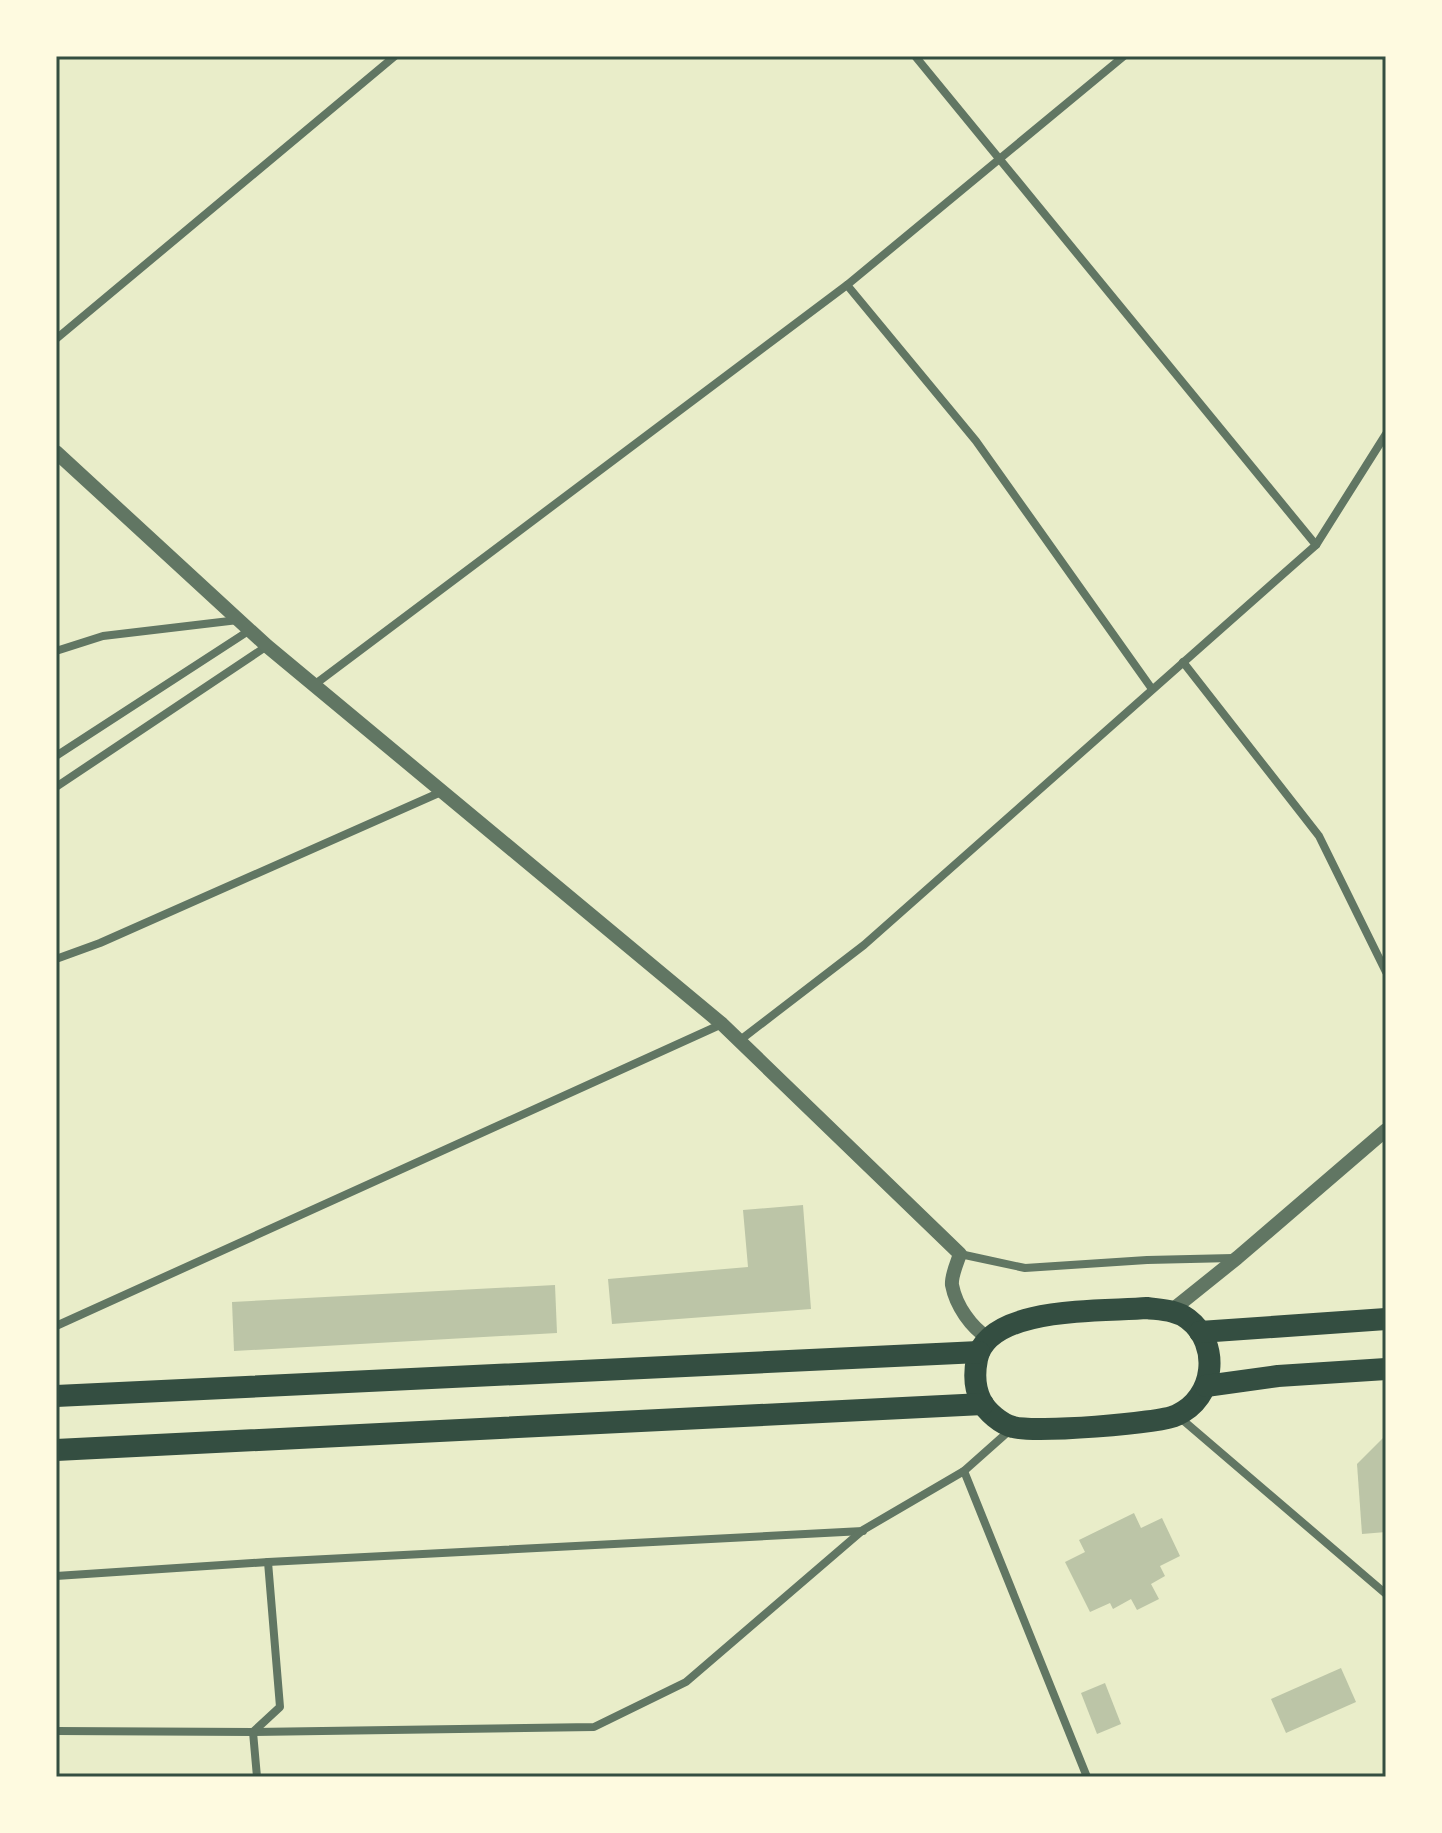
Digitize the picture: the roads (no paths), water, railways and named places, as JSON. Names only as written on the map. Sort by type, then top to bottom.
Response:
[{"type":"highway","points":[[1147,1308],[1171,1311],[1187,1319],[1200,1332],[1208,1347],[1210,1365],[1206,1386],[1194,1403],[1177,1415],[1153,1421],[1037,1430],[1013,1427],[997,1419],[983,1404],[974,1373],[984,1345],[1010,1323],[1032,1317],[1147,1308]]},
{"type":"highway","points":[[1200,1332],[1386,1319]]},
{"type":"highway","points":[[56,1396],[984,1345]]},
{"type":"highway","points":[[1206,1386],[1278,1376],[1386,1369]]},
{"type":"highway","points":[[56,1450],[983,1404]]},
{"type":"street","points":[[56,339],[395,56]]},
{"type":"street","points":[[915,56],[1316,545]]},
{"type":"street","points":[[314,685],[847,285],[1124,56]]},
{"type":"street","points":[[847,285],[976,441],[1152,689]]},
{"type":"street","points":[[739,1041],[864,945],[1316,545],[1386,434]]},
{"type":"street","points":[[56,452],[267,646],[722,1024],[960,1254],[1025,1268],[1237,1258]]},
{"type":"street","points":[[56,651],[103,636],[238,620]]},
{"type":"street","points":[[56,756],[250,630]]},
{"type":"street","points":[[56,787],[267,646]]},
{"type":"street","points":[[1183,662],[1319,836],[1386,972]]},
{"type":"street","points":[[56,959],[100,943],[441,792]]},
{"type":"street","points":[[56,1326],[722,1024]]},
{"type":"street","points":[[1171,1311],[1386,1130]]},
{"type":"street","points":[[960,1254],[952,1283],[960,1306],[984,1345]]},
{"type":"street","points":[[1177,1415],[1386,1594]]},
{"type":"street","points":[[56,1731],[253,1732],[594,1727],[686,1682],[863,1530],[964,1471],[1013,1427]]},
{"type":"street","points":[[964,1471],[1087,1777]]},
{"type":"street","points":[[56,1576],[863,1530]]},
{"type":"street","points":[[253,1732],[280,1707],[268,1562]]},
{"type":"street","points":[[253,1732],[257,1777]]}]
